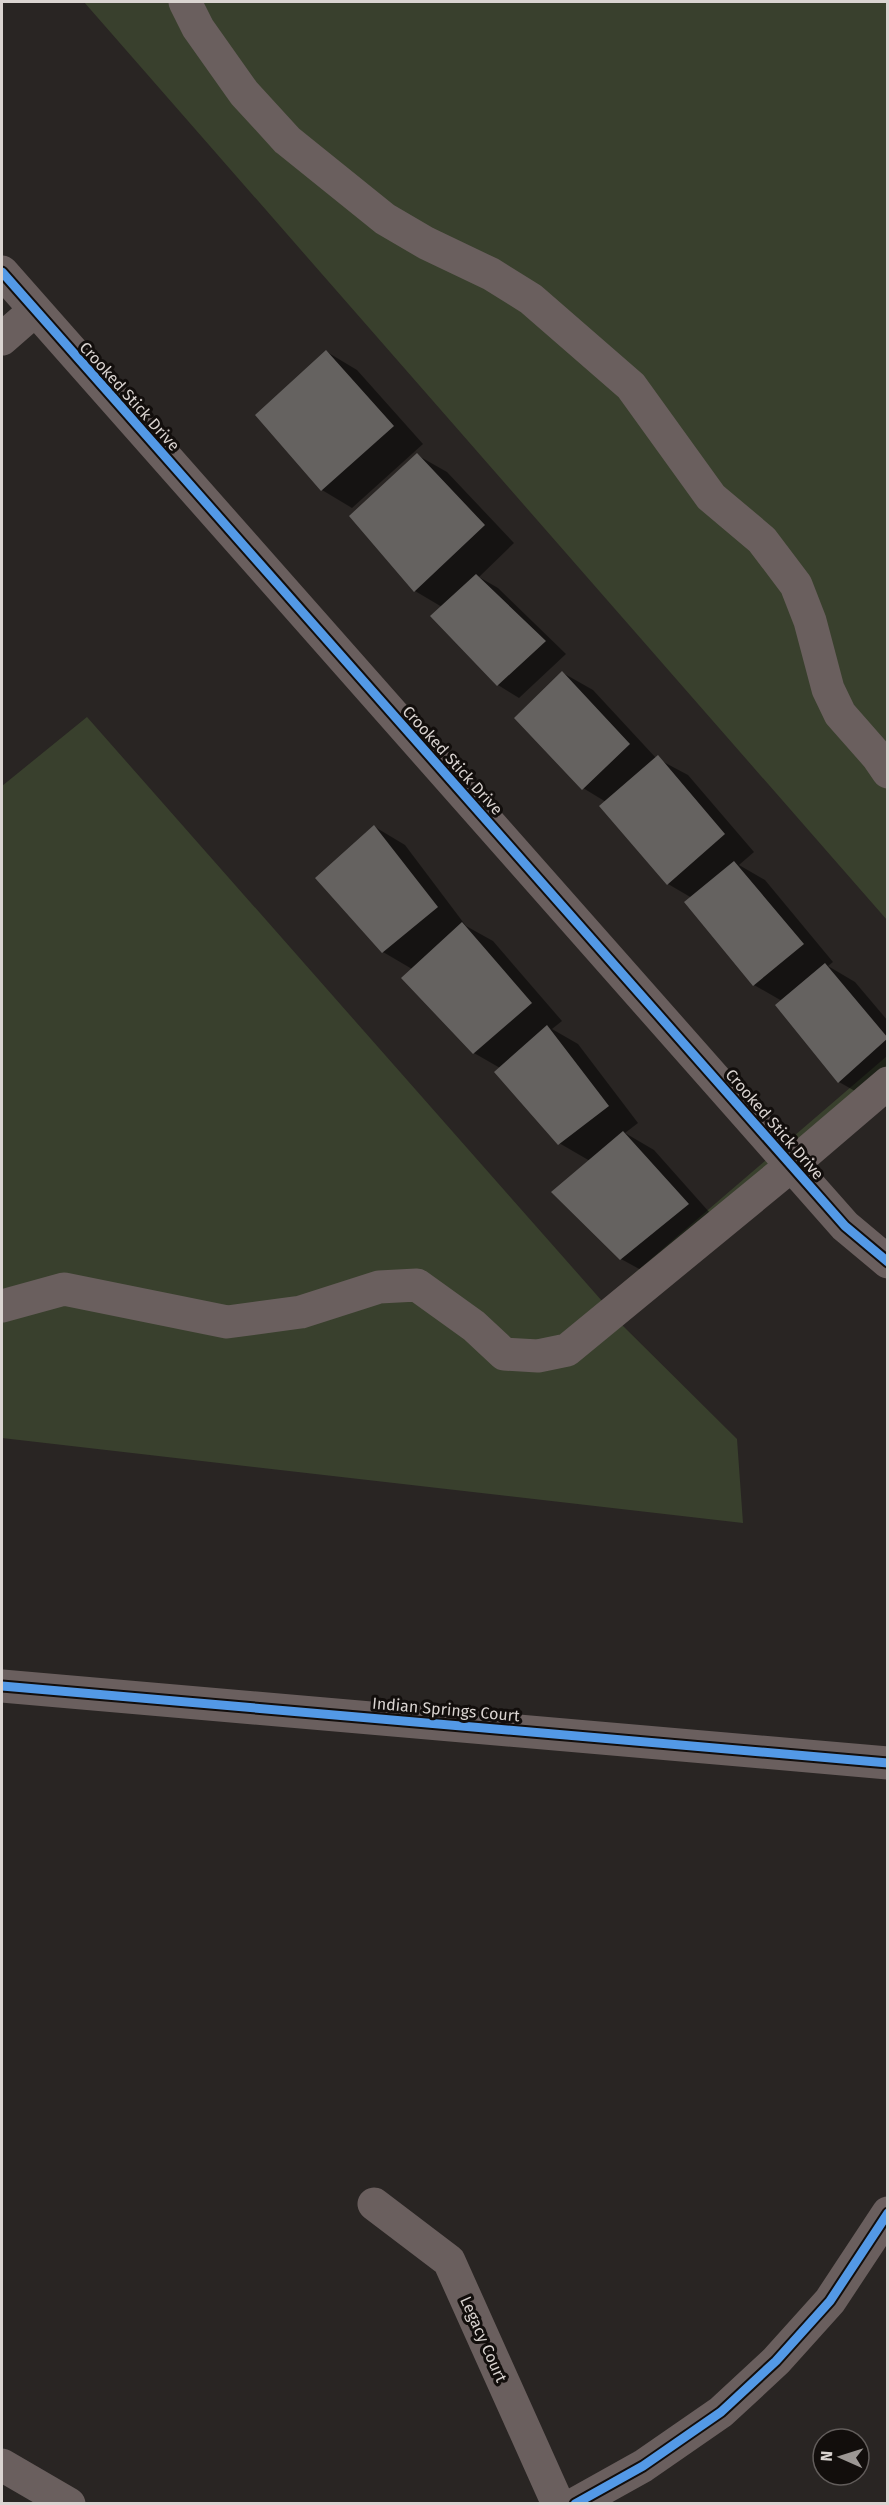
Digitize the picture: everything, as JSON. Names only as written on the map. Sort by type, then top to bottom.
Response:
[{"type":"street","points":[[185,2],[198,28],[244,93],[287,140],[385,219],[426,243],[491,274],[531,299],[631,387],[711,497],[762,540],[796,585],[810,621],[828,689],[836,706],[840,714],[888,772]]},
{"type":"street","name":"Crooked Stick Drive","points":[[2,272],[34,311],[845,1226],[888,1262]]},
{"type":"street","points":[[2,339],[34,311]]},
{"type":"street","points":[[2,1306],[64,1289],[227,1322],[301,1312],[379,1287],[417,1285],[474,1326],[504,1354],[538,1356],[567,1350],[888,1083]]},
{"type":"street","name":"Indian Springs Court","points":[[2,1686],[888,1763]]},
{"type":"street","name":"Legacy Court","points":[[374,2204],[449,2261],[558,2504]]},
{"type":"street","points":[[575,2504],[643,2466],[721,2412],[776,2361],[830,2301],[888,2213]]},
{"type":"street","points":[[2,2465],[69,2504]]},
{"type":"green space","points":[[84,2],[887,2],[887,920]]},
{"type":"green space","points":[[87,717],[602,1301],[887,1056],[887,1091],[620,1323],[737,1439],[743,1523],[2,1438],[2,786]]},
{"type":"building","points":[[326,350],[394,426],[321,491],[255,415]]},
{"type":"building","points":[[417,453],[485,525],[414,592],[349,516]]},
{"type":"building","points":[[476,574],[546,641],[497,686],[430,616]]},
{"type":"building","points":[[562,671],[630,744],[582,790],[514,718]]},
{"type":"building","points":[[658,755],[725,834],[667,885],[599,806]]},
{"type":"building","points":[[374,825],[438,907],[382,953],[315,878]]},
{"type":"building","points":[[734,861],[804,944],[753,986],[684,902]]},
{"type":"building","points":[[462,922],[532,1003],[473,1054],[401,978]]},
{"type":"building","points":[[825,963],[888,1038],[838,1083],[775,1005]]},
{"type":"building","points":[[547,1025],[609,1106],[558,1145],[494,1072]]},
{"type":"building","points":[[623,1131],[689,1204],[620,1260],[551,1192]]},
{"type":"cycle path","points":[[2,272],[845,1226],[888,1262]]},
{"type":"cycle path","points":[[2,1686],[888,1763]]},
{"type":"cycle path","points":[[575,2504],[643,2466],[721,2412],[776,2361],[830,2301],[888,2213]]}]
